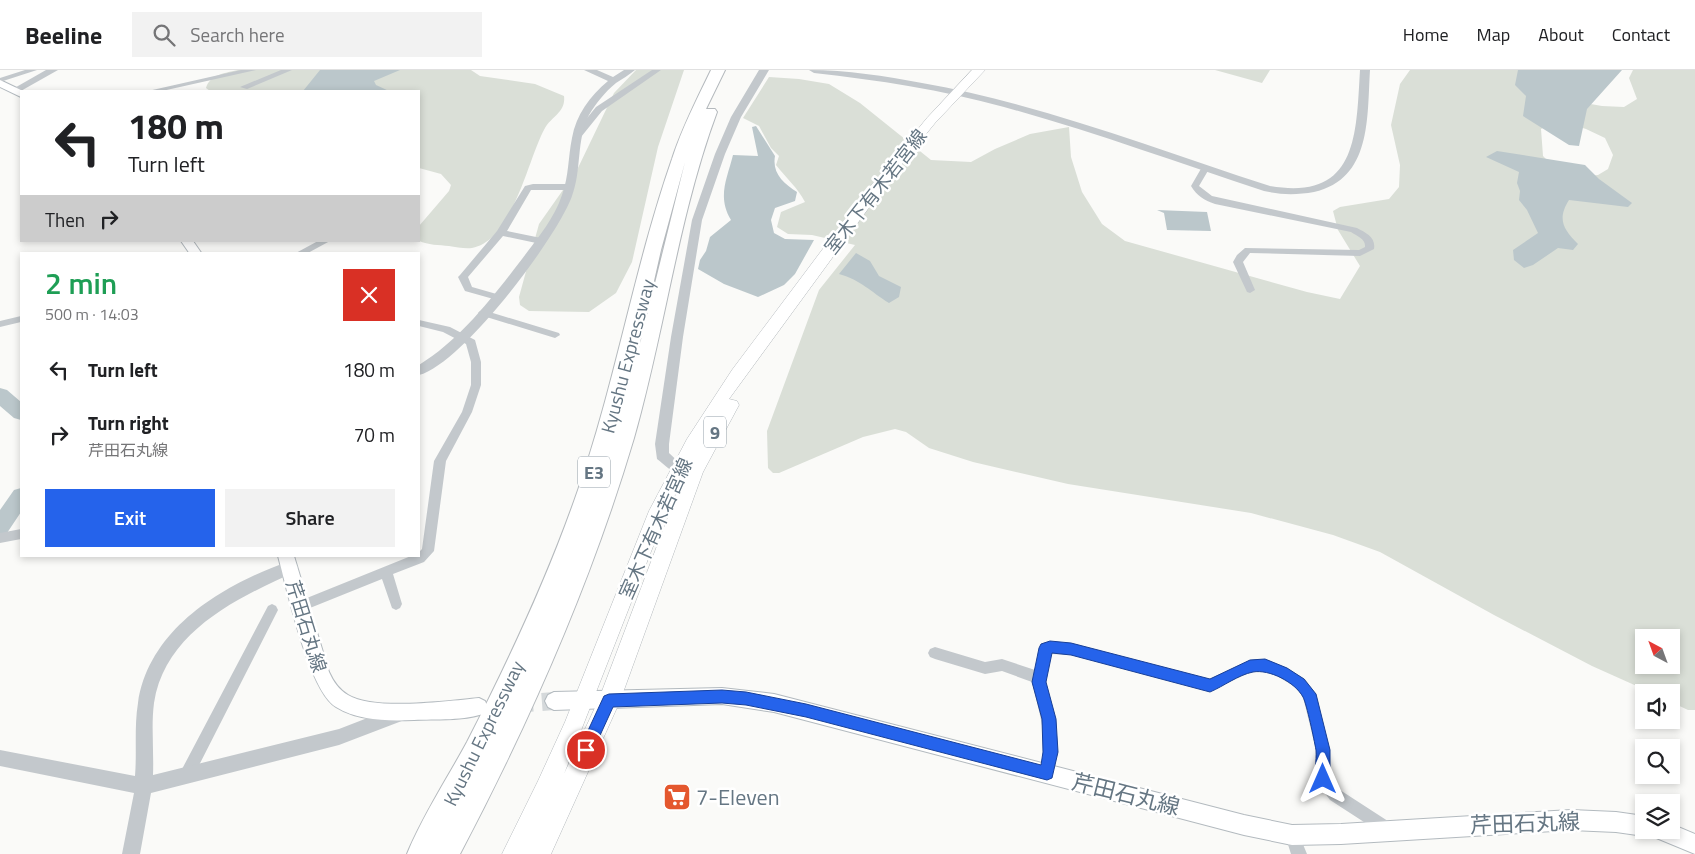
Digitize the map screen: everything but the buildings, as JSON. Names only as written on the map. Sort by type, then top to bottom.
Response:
[{"type":"highway","name":"Kyushu Expressway","points":[[420,854],[460,782],[503,696],[540,615],[580,515],[606,436],[672,180],[694,117],[718,70]]},
{"type":"highway","name":"Kyushu Expressway","points":[[446,854],[483,786],[526,697],[561,618],[598,518],[624,438],[641,374],[687,180],[708,118],[730,70]]},
{"type":"main road","name":"室木下有木若宮線","points":[[539,854],[609,701],[681,503],[711,439],[728,409],[818,278],[979,70]]},
{"type":"main road","name":"室木下有木若宮線","points":[[514,854],[584,700],[647,539],[678,468],[702,429],[761,343],[901,154],[962,94],[992,70]]},
{"type":"main road","points":[[0,81],[19,92]]},
{"type":"main road","name":"芹田石丸線","points":[[288,562],[320,672],[325,683],[344,703],[359,708],[407,711],[479,707]]},
{"type":"main road","name":"芹田石丸線","points":[[554,701],[609,701],[701,696],[746,698],[815,713],[1244,825],[1292,835],[1341,834],[1571,820],[1635,825]]},
{"type":"main road","points":[[1680,838],[1695,844]]},
{"type":"street","points":[[0,81],[33,70]]},
{"type":"street","points":[[22,90],[50,70]]},
{"type":"street","points":[[157,90],[252,70]]},
{"type":"street","points":[[244,87],[288,70]]},
{"type":"street","points":[[589,70],[613,80]]},
{"type":"street","points":[[420,370],[447,352],[464,337],[541,241],[557,217],[569,187],[578,135],[587,109],[613,80],[630,70]]},
{"type":"street","points":[[578,135],[599,109],[657,70]]},
{"type":"street","points":[[678,468],[662,455],[662,444],[677,337],[697,220],[720,154],[736,117],[764,70]]},
{"type":"street","points":[[814,70],[876,77],[962,94],[1046,116],[1277,191],[1308,191],[1327,184],[1341,173],[1354,156],[1358,138],[1365,70]]},
{"type":"street","points":[[1205,169],[1196,186],[1198,192],[1206,197],[1215,201],[1354,230],[1367,238],[1370,244],[1369,249],[1360,253],[1248,250],[1240,257],[1238,262],[1250,290]]},
{"type":"street","points":[[497,297],[468,289],[463,277],[502,233],[528,188],[532,186],[569,187]]},
{"type":"street","points":[[502,233],[541,241]]},
{"type":"street","points":[[302,252],[324,242]]},
{"type":"street","points":[[483,313],[555,335]]},
{"type":"street","points":[[0,324],[20,319]]},
{"type":"street","points":[[301,606],[420,558],[428,551],[440,461],[467,412],[476,386],[476,362],[471,342],[464,337],[442,327],[420,323]]},
{"type":"street","points":[[0,538],[20,534]]},
{"type":"street","points":[[130,854],[140,819],[146,702],[154,676],[165,654],[180,633],[204,612],[226,597],[288,562]]},
{"type":"street","points":[[386,572],[396,604]]},
{"type":"street","points":[[186,776],[272,610]]},
{"type":"street","points":[[1047,773],[1051,752],[1049,719],[1039,682],[1046,648],[1071,649],[1210,685],[1250,666],[1265,665],[1282,672],[1300,683],[1309,694],[1323,750],[1323,779],[1335,795],[1390,831]]},
{"type":"street","points":[[935,653],[985,668],[1002,665],[1040,678]]},
{"type":"street","points":[[0,758],[143,786],[338,737],[407,711]]},
{"type":"street","points":[[1292,835],[1299,854]]},
{"type":"shaded area","points":[[238,70],[471,70],[480,76],[535,84],[564,96],[564,101],[561,110],[545,128],[509,215],[498,231],[486,242],[472,248],[463,248],[420,241],[420,225],[449,191],[451,185],[441,174],[420,168],[420,90],[334,90],[332,88],[315,87],[305,90],[209,90],[206,88],[211,80],[224,73]]},
{"type":"shaded area","points":[[320,70],[400,70],[374,81],[376,85],[387,90],[304,90]]},
{"type":"shaded area","points":[[636,70],[684,70],[658,147],[632,262],[616,293],[589,312],[529,311],[520,305],[519,297],[539,224],[577,170],[614,93]]},
{"type":"shaded area","points":[[1215,70],[1270,70],[1262,83]]},
{"type":"shaded area","points":[[1410,70],[1539,70],[1579,102],[1624,107],[1637,99],[1629,78],[1633,70],[1695,70],[1695,710],[1688,710],[1680,706],[1680,684],[1635,685],[1592,666],[1494,615],[1380,552],[1333,535],[1251,513],[1068,484],[973,462],[929,448],[906,432],[895,429],[863,437],[779,473],[773,473],[768,468],[767,431],[819,290],[855,245],[812,235],[788,234],[777,227],[781,212],[805,202],[776,165],[779,156],[771,148],[759,126],[743,118],[769,77],[829,84],[860,103],[931,160],[971,162],[1030,134],[1069,127],[1071,157],[1082,192],[1102,224],[1125,241],[1307,292],[1340,299],[1360,266],[1338,230],[1333,211],[1340,207],[1389,199],[1399,187],[1400,165],[1391,125],[1400,84]],"holes":[[[1548,125],[1573,125],[1605,138],[1613,155],[1608,169],[1598,175],[1588,176],[1552,165],[1543,156],[1541,129]]]},
{"type":"shaded area","points":[[1518,70],[1622,70],[1587,109],[1579,146],[1569,145],[1523,116],[1526,96],[1515,85]]},
{"type":"shaded area","points":[[756,126],[775,156],[775,168],[780,177],[797,192],[795,201],[775,208],[771,220],[774,233],[785,239],[814,240],[795,274],[784,285],[758,297],[724,284],[698,269],[710,237],[731,220],[725,204],[724,188],[733,155],[758,156],[752,127]]},
{"type":"shaded area","points":[[1497,151],[1585,165],[1599,179],[1632,203],[1628,207],[1569,200],[1563,213],[1563,224],[1578,244],[1573,250],[1558,248],[1533,265],[1524,268],[1514,260],[1513,250],[1538,233],[1527,210],[1519,200],[1520,191],[1517,183],[1519,172],[1486,157]]},
{"type":"shaded area","points":[[1157,210],[1207,212],[1211,231],[1167,230],[1164,213]]},
{"type":"shaded area","points":[[856,253],[870,261],[879,276],[901,287],[899,297],[889,303],[860,283],[839,274]]},
{"type":"waterway","points":[[0,395],[20,412]]},
{"type":"waterway","points":[[0,527],[20,497]]},
{"type":"tunnel","points":[[515,704],[554,701]]},
{"type":"place","name":"7-Eleven","points":[[677,797]]},
{"type":"route","points":[[586,750],[609,701],[722,696],[774,703],[1047,773],[1051,752],[1049,719],[1039,682],[1046,648],[1050,647],[1071,649],[1115,662],[1210,685],[1250,666],[1265,665],[1282,672],[1300,683],[1309,694],[1323,750],[1323,779]]}]
